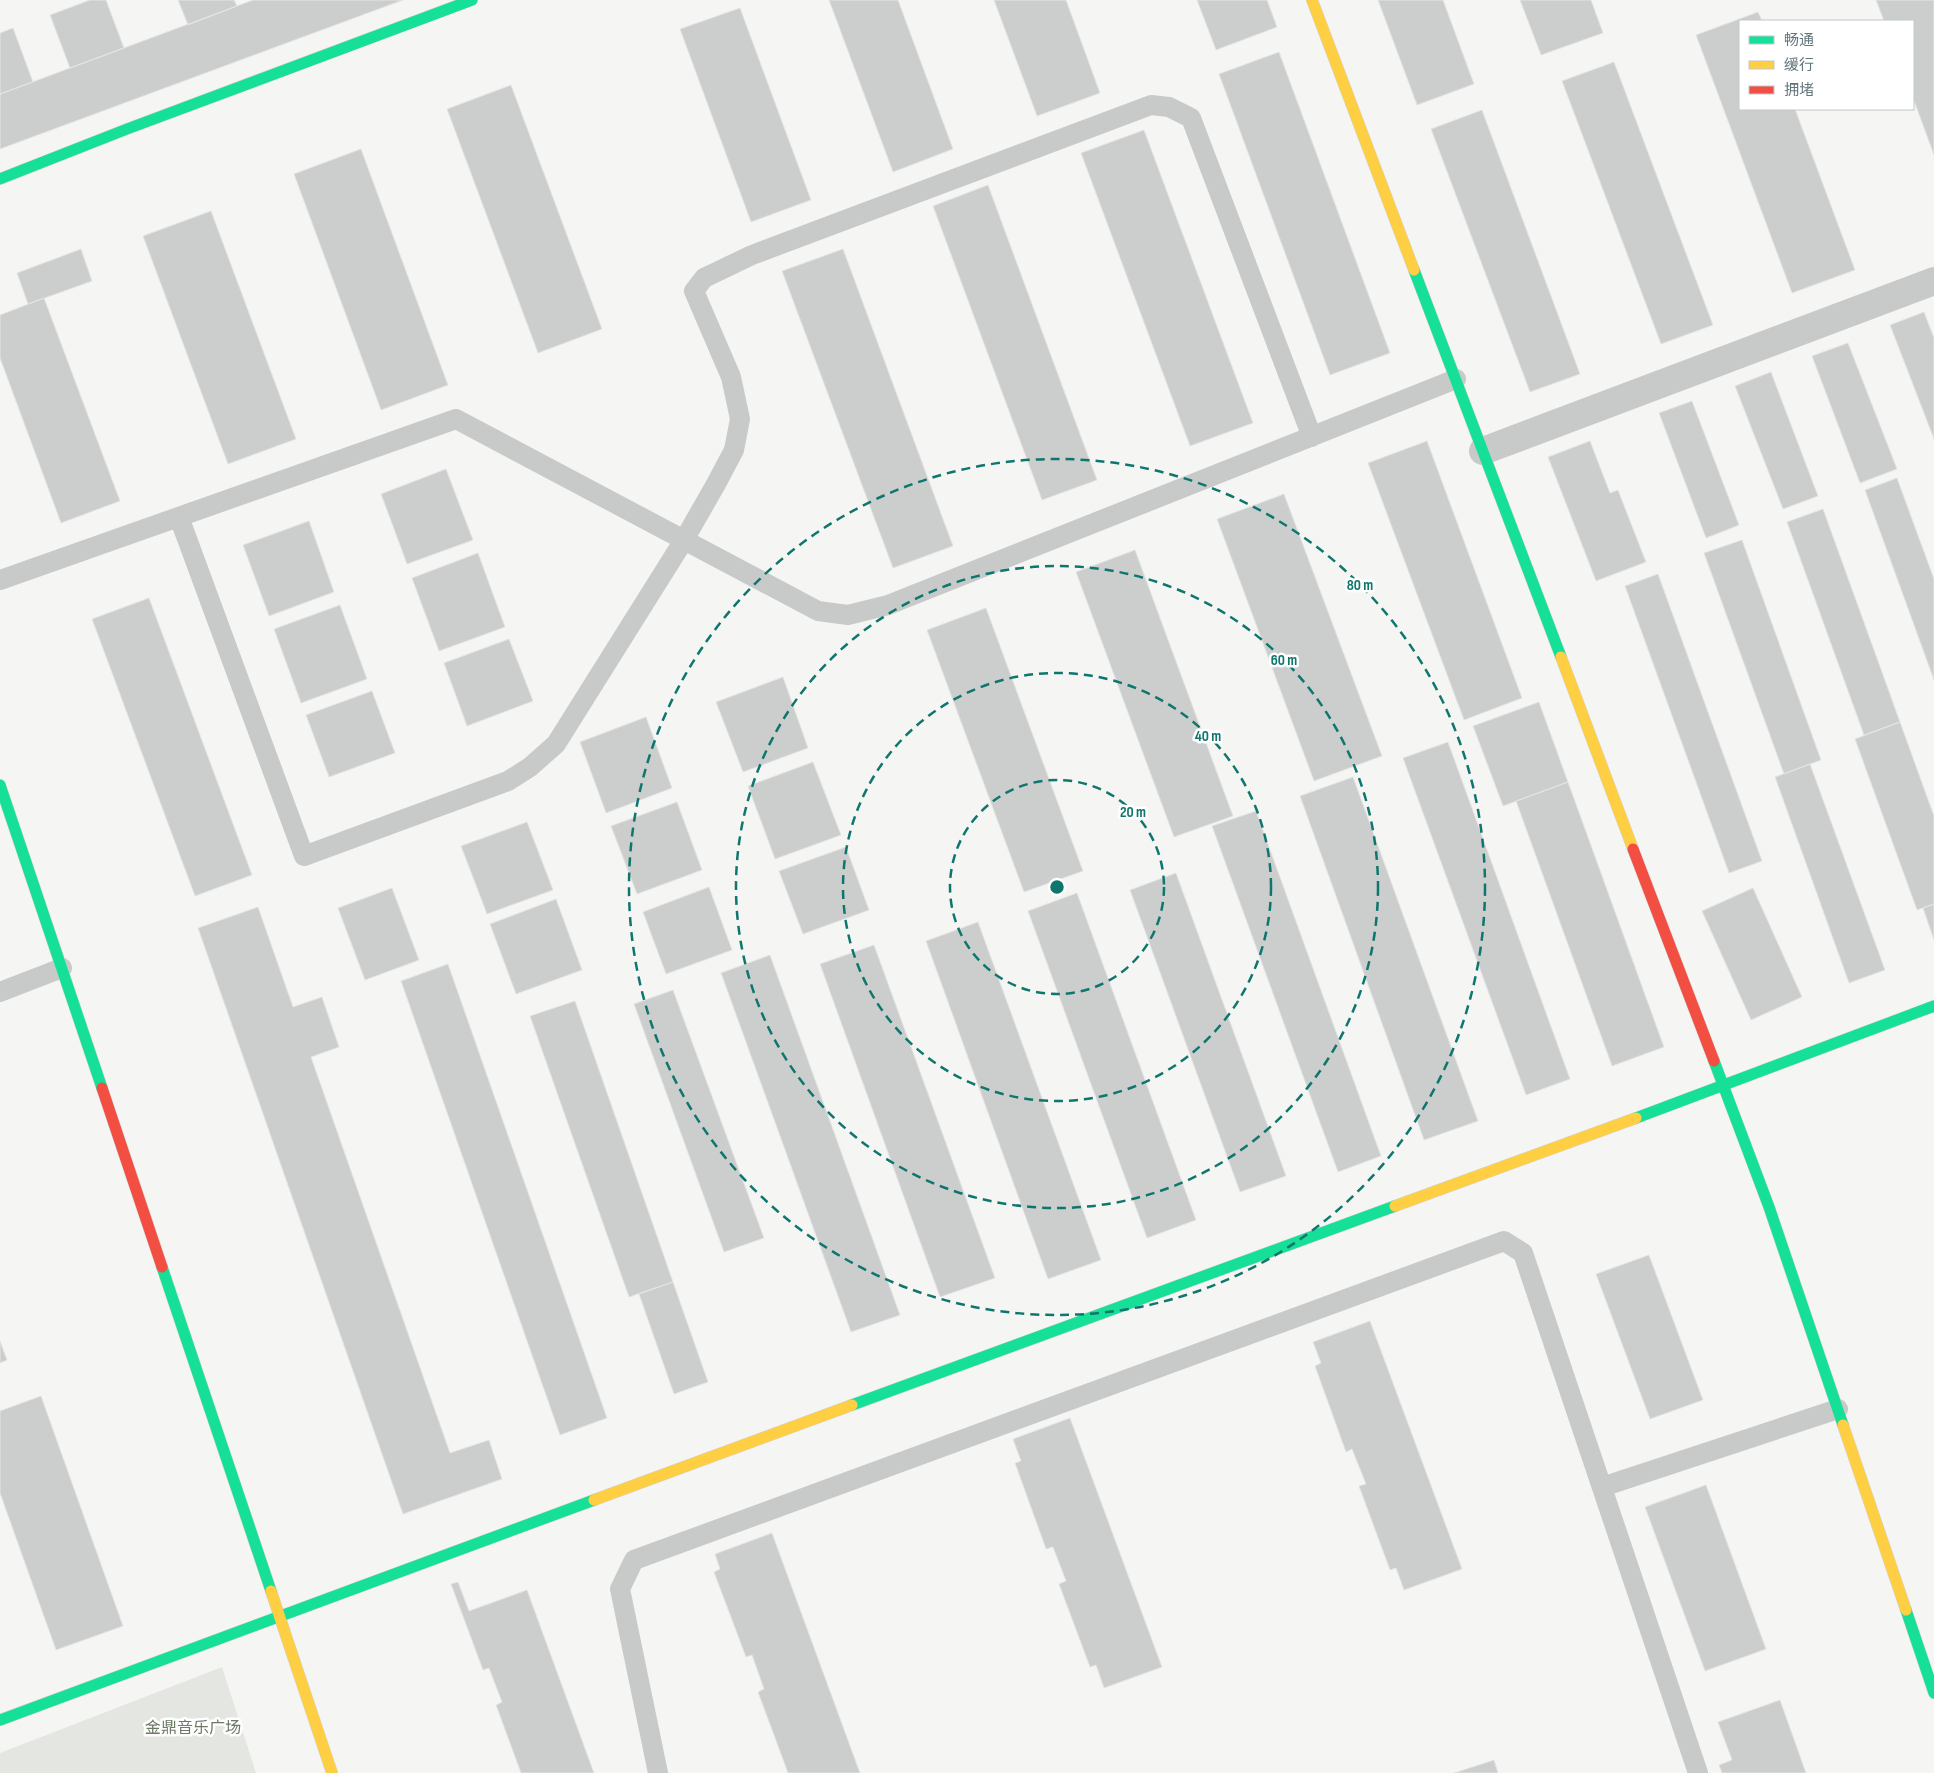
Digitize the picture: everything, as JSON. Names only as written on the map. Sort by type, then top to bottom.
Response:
[{"type":"street","points":[[0,179],[472,0]]},
{"type":"street","points":[[1312,0],[1769,1207],[1934,1693]]},
{"type":"street","points":[[1483,451],[1934,282]]},
{"type":"street","points":[[0,785],[332,1773]]},
{"type":"street","points":[[0,1720],[280,1615],[1723,1086],[1934,1006]]},
{"type":"lane","points":[[179,517],[304,856],[508,781],[530,767],[556,744],[684,540],[734,450],[740,418],[730,377],[694,290],[704,278],[752,255],[1150,105],[1169,107],[1191,118],[1312,437]]},
{"type":"lane","points":[[0,580],[456,420],[818,611],[848,615],[888,605],[1456,379]]},
{"type":"lane","points":[[0,992],[62,968]]},
{"type":"lane","points":[[658,1773],[620,1589],[634,1560],[1504,1241],[1523,1253],[1698,1773]]},
{"type":"lane","points":[[1602,1487],[1838,1409]]},
{"type":"green space","name":"金鼎音乐广场","points":[[222,1667],[256,1773],[0,1773],[0,1753]]},
{"type":"building","points":[[90,0],[106,0],[124,48],[70,68],[50,15]]},
{"type":"building","points":[[178,0],[234,0],[237,6],[188,25]]},
{"type":"building","points":[[253,0],[403,0],[0,149],[0,94]]},
{"type":"building","points":[[829,0],[898,0],[953,149],[893,172]]},
{"type":"building","points":[[994,0],[1066,0],[1100,93],[1037,116]]},
{"type":"building","points":[[1197,0],[1267,0],[1277,27],[1216,50]]},
{"type":"building","points":[[1378,0],[1443,0],[1474,84],[1417,105]]},
{"type":"building","points":[[1520,0],[1591,0],[1603,33],[1541,55]]},
{"type":"building","points":[[1876,0],[1934,0],[1934,155],[1914,101],[1914,20],[1884,20]]},
{"type":"building","points":[[740,8],[811,200],[751,222],[680,29]]},
{"type":"building","points":[[1758,12],[1762,20],[1739,20],[1739,110],[1795,110],[1855,270],[1792,293],[1696,35]]},
{"type":"building","points":[[13,28],[33,82],[0,94],[0,33]]},
{"type":"building","points":[[1279,52],[1390,353],[1330,375],[1219,74]]},
{"type":"building","points":[[1614,62],[1713,325],[1661,344],[1562,81]]},
{"type":"building","points":[[511,85],[602,329],[538,353],[447,109]]},
{"type":"building","points":[[1482,110],[1580,374],[1530,392],[1431,129]]},
{"type":"building","points":[[1144,130],[1253,423],[1190,446],[1081,153]]},
{"type":"building","points":[[361,149],[448,385],[381,410],[294,174]]},
{"type":"building","points":[[988,185],[1097,480],[1042,500],[933,206]]},
{"type":"building","points":[[211,211],[296,439],[228,464],[143,236]]},
{"type":"building","points":[[81,249],[92,281],[28,304],[17,273]]},
{"type":"building","points":[[843,249],[953,546],[893,568],[782,271]]},
{"type":"building","points":[[44,298],[120,501],[61,523],[0,358],[0,315]]},
{"type":"building","points":[[1924,312],[1934,338],[1934,439],[1890,325]]},
{"type":"building","points":[[1848,343],[1897,469],[1860,483],[1812,356]]},
{"type":"building","points":[[1771,372],[1818,496],[1783,509],[1735,386]]},
{"type":"building","points":[[1692,401],[1739,525],[1706,538],[1659,413]]},
{"type":"building","points":[[1427,441],[1522,698],[1464,720],[1368,463]]},
{"type":"building","points":[[1590,441],[1610,493],[1618,490],[1646,562],[1596,581],[1548,457]]},
{"type":"building","points":[[446,469],[473,540],[407,564],[381,494]]},
{"type":"building","points":[[1897,478],[1934,579],[1934,680],[1865,490]]},
{"type":"building","points":[[1284,494],[1382,756],[1314,781],[1217,519]]},
{"type":"building","points":[[1823,509],[1900,722],[1864,735],[1787,522]]},
{"type":"building","points":[[309,521],[334,592],[269,616],[243,545]]},
{"type":"building","points":[[1742,540],[1821,760],[1784,774],[1704,553]]},
{"type":"building","points":[[1135,550],[1233,816],[1174,837],[1076,572]]},
{"type":"building","points":[[478,553],[505,627],[439,651],[412,578]]},
{"type":"building","points":[[1658,574],[1762,861],[1729,873],[1625,586]]},
{"type":"building","points":[[149,598],[252,875],[195,896],[92,619]]},
{"type":"building","points":[[340,605],[367,679],[301,703],[274,629]]},
{"type":"building","points":[[986,608],[1083,871],[1024,892],[927,630]]},
{"type":"building","points":[[509,639],[533,701],[467,726],[444,663]]},
{"type":"building","points":[[783,677],[808,748],[743,772],[716,702]]},
{"type":"building","points":[[372,691],[395,753],[329,777],[306,715]]},
{"type":"building","points":[[1539,702],[1568,782],[1503,806],[1473,726]]},
{"type":"building","points":[[646,717],[672,788],[606,813],[580,742]]},
{"type":"building","points":[[1900,722],[1934,816],[1934,904],[1917,910],[1855,739]]},
{"type":"building","points":[[1448,742],[1570,1079],[1526,1095],[1403,758]]},
{"type":"building","points":[[813,762],[841,835],[775,859],[748,786]]},
{"type":"building","points":[[1810,764],[1885,970],[1849,983],[1775,777]]},
{"type":"building","points":[[1353,777],[1478,1121],[1424,1140],[1300,796]]},
{"type":"building","points":[[1568,782],[1664,1047],[1612,1066],[1516,801]]},
{"type":"building","points":[[677,802],[702,870],[637,894],[611,826]]},
{"type":"building","points":[[1256,811],[1381,1156],[1338,1172],[1212,826]]},
{"type":"building","points":[[527,822],[553,890],[487,914],[461,846]]},
{"type":"building","points":[[846,847],[869,910],[803,934],[779,871]]},
{"type":"building","points":[[1176,873],[1286,1176],[1240,1192],[1130,890]]},
{"type":"building","points":[[709,887],[732,950],[666,974],[643,912]]},
{"type":"building","points":[[392,888],[419,960],[365,980],[338,908]]},
{"type":"building","points":[[1753,888],[1802,997],[1751,1020],[1702,911]]},
{"type":"building","points":[[1077,893],[1196,1220],[1147,1238],[1028,911]]},
{"type":"building","points":[[556,899],[582,970],[516,994],[490,924]]},
{"type":"building","points":[[1934,904],[1934,940],[1923,908]]},
{"type":"building","points":[[258,907],[293,1007],[322,997],[339,1047],[311,1057],[450,1453],[489,1440],[502,1479],[403,1514],[198,928]]},
{"type":"building","points":[[978,922],[1101,1260],[1048,1279],[926,941]]},
{"type":"building","points":[[874,945],[995,1278],[940,1297],[820,964]]},
{"type":"building","points":[[770,955],[900,1315],[851,1332],[721,973]]},
{"type":"building","points":[[448,964],[607,1418],[560,1435],[401,981]]},
{"type":"building","points":[[673,990],[764,1238],[724,1252],[634,1004]]},
{"type":"building","points":[[575,1001],[673,1282],[629,1297],[530,1016]]},
{"type":"building","points":[[1649,1255],[1703,1400],[1650,1419],[1596,1274]]},
{"type":"building","points":[[673,1282],[708,1382],[674,1394],[639,1294]]},
{"type":"building","points":[[1370,1321],[1462,1569],[1404,1590],[1396,1568],[1390,1570],[1359,1486],[1366,1484],[1352,1449],[1346,1452],[1315,1366],[1321,1363],[1313,1342]]},
{"type":"building","points":[[0,1341],[7,1360],[0,1363]]},
{"type":"building","points":[[41,1396],[123,1626],[56,1650],[0,1493],[0,1411]]},
{"type":"building","points":[[1070,1418],[1162,1667],[1104,1688],[1096,1665],[1090,1667],[1059,1584],[1066,1581],[1053,1547],[1046,1549],[1015,1463],[1021,1461],[1013,1439]]},
{"type":"building","points":[[1706,1485],[1766,1649],[1705,1671],[1645,1507]]},
{"type":"building","points":[[772,1533],[860,1773],[788,1773],[758,1692],[764,1689],[752,1655],[746,1657],[714,1572],[720,1569],[715,1554]]},
{"type":"building","points":[[458,1582],[469,1611],[527,1590],[594,1773],[521,1773],[496,1705],[502,1702],[489,1668],[483,1670],[451,1584]]},
{"type":"building","points":[[1780,1700],[1806,1773],[1722,1773],[1719,1765],[1732,1760],[1718,1722]]},
{"type":"building","points":[[1494,1760],[1498,1773],[1454,1773]]},
{"type":"traffic: fast","points":[[0,179],[127,129],[472,0]]},
{"type":"traffic: fast","points":[[1414,270],[1561,657]]},
{"type":"traffic: fast","points":[[0,785],[102,1088]]},
{"type":"traffic: fast","points":[[1636,1118],[1934,1006]]},
{"type":"traffic: fast","points":[[1714,1061],[1769,1207],[1843,1425]]},
{"type":"traffic: fast","points":[[852,1405],[1395,1206]]},
{"type":"traffic: fast","points":[[162,1267],[271,1591]]},
{"type":"traffic: fast","points":[[0,1720],[594,1500]]},
{"type":"traffic: fast","points":[[1906,1610],[1934,1693]]},
{"type":"traffic: slow","points":[[1312,0],[1414,270]]},
{"type":"traffic: slow","points":[[1561,657],[1633,849]]},
{"type":"traffic: slow","points":[[1395,1206],[1636,1118]]},
{"type":"traffic: slow","points":[[594,1500],[852,1405]]},
{"type":"traffic: slow","points":[[1843,1425],[1906,1610]]},
{"type":"traffic: slow","points":[[271,1591],[332,1773]]},
{"type":"traffic: jam","points":[[1633,849],[1714,1061]]},
{"type":"traffic: jam","points":[[102,1088],[162,1267]]}]
